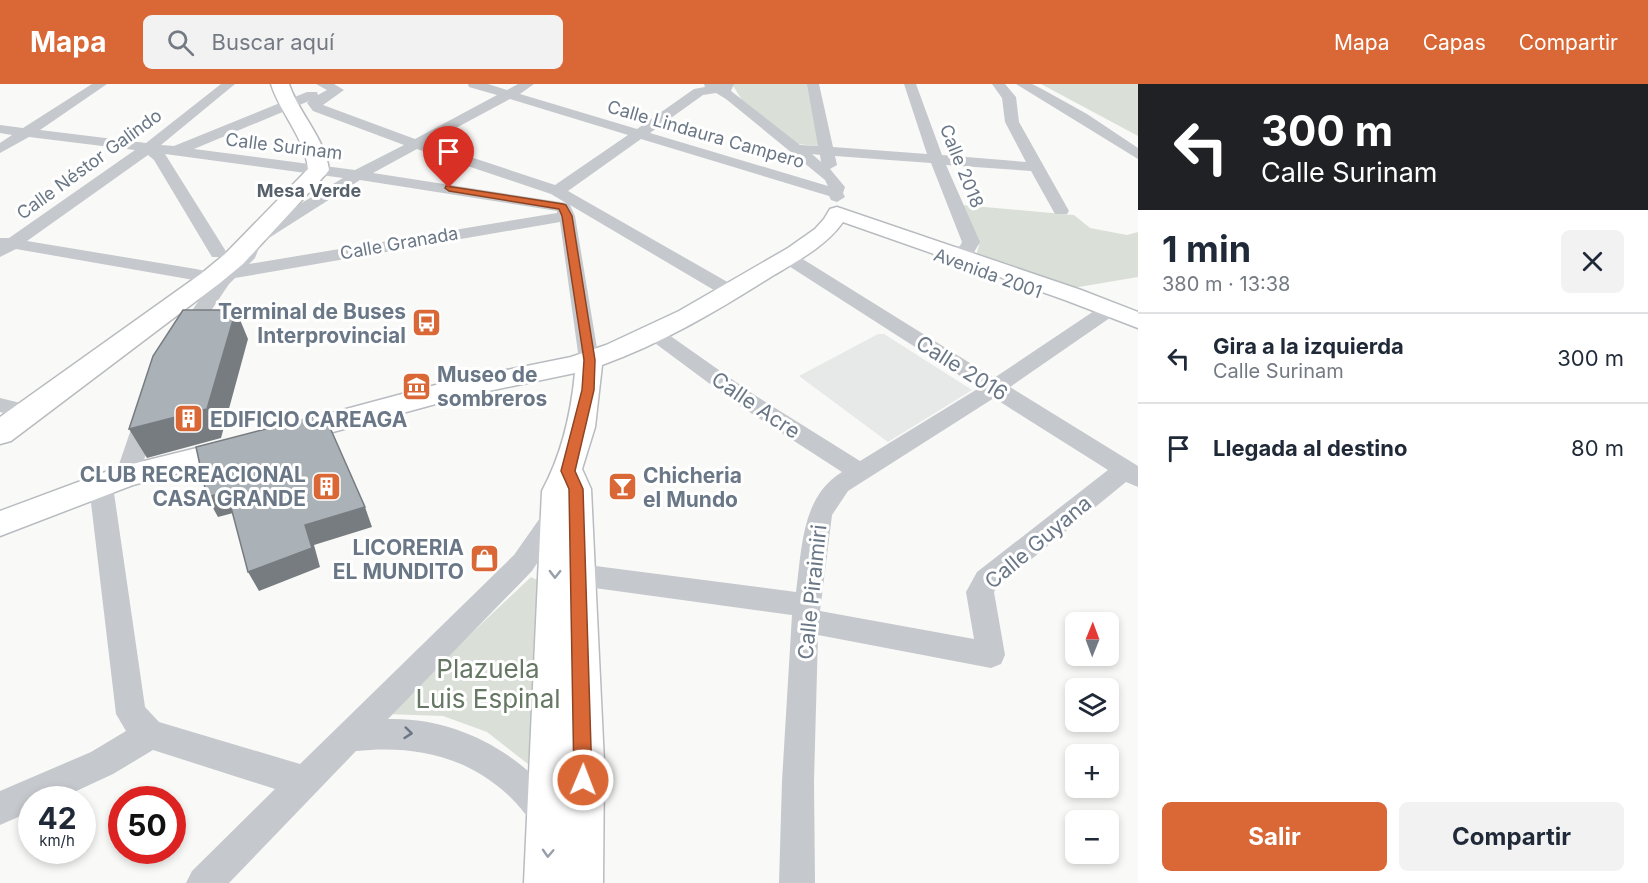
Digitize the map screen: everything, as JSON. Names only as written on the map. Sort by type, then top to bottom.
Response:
[{"type":"highway","points":[[269,84],[288,106]]},
{"type":"highway","points":[[280,84],[312,168]]},
{"type":"highway","points":[[0,434],[10,410],[214,270],[253,240],[312,168]]},
{"type":"highway","points":[[214,270],[299,177],[312,168]]},
{"type":"main road","name":"Avenida 2001","points":[[832,198],[948,254],[1107,312],[1138,321]]},
{"type":"main road","points":[[0,524],[114,481],[465,387],[589,360],[655,334],[731,292],[829,229],[832,198]]},
{"type":"main road","name":"Avenida 2001","points":[[1107,312],[1138,332]]},
{"type":"main road","points":[[581,883],[565,817],[556,515],[557,491],[568,471],[588,390],[589,360]]},
{"type":"main road","points":[[546,883],[584,762],[576,489],[568,471]]},
{"type":"street","points":[[0,149],[101,84]]},
{"type":"street","name":"Calle Lindaura Campero","points":[[474,84],[637,134],[832,198]]},
{"type":"street","points":[[253,240],[358,175],[528,84]]},
{"type":"street","points":[[696,84],[717,87],[797,149],[832,198]]},
{"type":"street","points":[[813,84],[827,151],[832,198]]},
{"type":"street","name":"Calle 2018","points":[[910,84],[937,160],[971,242],[967,250],[948,254]]},
{"type":"street","points":[[996,84],[1009,97],[1012,122],[1061,211]]},
{"type":"street","points":[[1022,84],[1065,106],[1115,137],[1138,156]]},
{"type":"street","points":[[288,106],[300,85]]},
{"type":"street","points":[[161,152],[288,106],[333,85],[338,90],[314,105],[565,204],[731,292]]},
{"type":"street","name":"Calle Néstor Galindo","points":[[4,245],[161,152],[208,92],[227,86]]},
{"type":"street","points":[[717,87],[813,177],[832,198]]},
{"type":"street","name":"Calle Granada","points":[[4,245],[214,270],[565,204],[637,134],[699,92],[717,87]]},
{"type":"street","points":[[161,152],[208,92]]},
{"type":"street","name":"Calle Surinam","points":[[0,129],[161,152],[312,168],[565,204]]},
{"type":"street","points":[[797,149],[1038,167]]},
{"type":"street","points":[[161,152],[214,270],[217,287],[175,350]]},
{"type":"street","points":[[565,204],[589,360]]},
{"type":"street","name":"Calle 2016","points":[[787,257],[1132,475]]},
{"type":"street","name":"Calle Piraimiri","points":[[797,883],[798,781],[807,612],[820,515],[829,497],[839,485],[994,388],[1107,312]]},
{"type":"street","name":"Calle Acre","points":[[655,334],[745,399],[860,472]]},
{"type":"street","points":[[154,391],[114,481],[131,714],[150,734],[304,782]]},
{"type":"street","name":"Calle Guyana","points":[[580,575],[807,612],[991,655],[980,592],[986,580],[1132,475]]},
{"type":"street","points":[[204,883],[523,563],[556,515]]},
{"type":"street","points":[[350,737],[401,732],[430,736],[492,763],[565,817]]},
{"type":"street","points":[[0,808],[102,764],[150,734]]},
{"type":"shaded area","points":[[878,334],[884,334],[972,390],[888,442],[799,376]]},
{"type":"green space","points":[[732,84],[808,84],[820,142],[817,146],[797,144],[742,100]]},
{"type":"green space","points":[[1041,84],[1138,84],[1138,136]]},
{"type":"green space","points":[[962,205],[1074,215],[1090,228],[1127,235],[1138,232],[1138,277],[1067,289],[976,256],[979,245]]},
{"type":"green space","name":"Plazuela Luis Espinal","points":[[531,577],[546,584],[528,764],[487,732],[443,716],[386,714]]},
{"type":"building","points":[[183,310],[236,310],[207,409],[129,429],[153,356]]},
{"type":"building","points":[[324,414],[365,507],[305,525],[312,548],[248,572],[227,492],[207,497],[196,447]]},
{"type":"place","name":"Terminal de Buses Interprovincial","points":[[427,323]]},
{"type":"place","name":"Museo de sombreros","points":[[416,386]]},
{"type":"place","name":"EDIFICIO CAREAGA","points":[[189,419]]},
{"type":"place","name":"CLUB RECREACIONAL CASA GRANDE","points":[[327,486]]},
{"type":"place","name":"Chicheria el Mundo","points":[[622,487]]},
{"type":"place","name":"LICORERIA EL MUNDITO","points":[[485,559]]},
{"type":"district","name":"Mesa Verde","points":[[309,190]]},
{"type":"route","points":[[449,188],[563,207],[567,216],[589,360],[588,390],[568,471],[576,489],[580,575],[583,780]]}]
